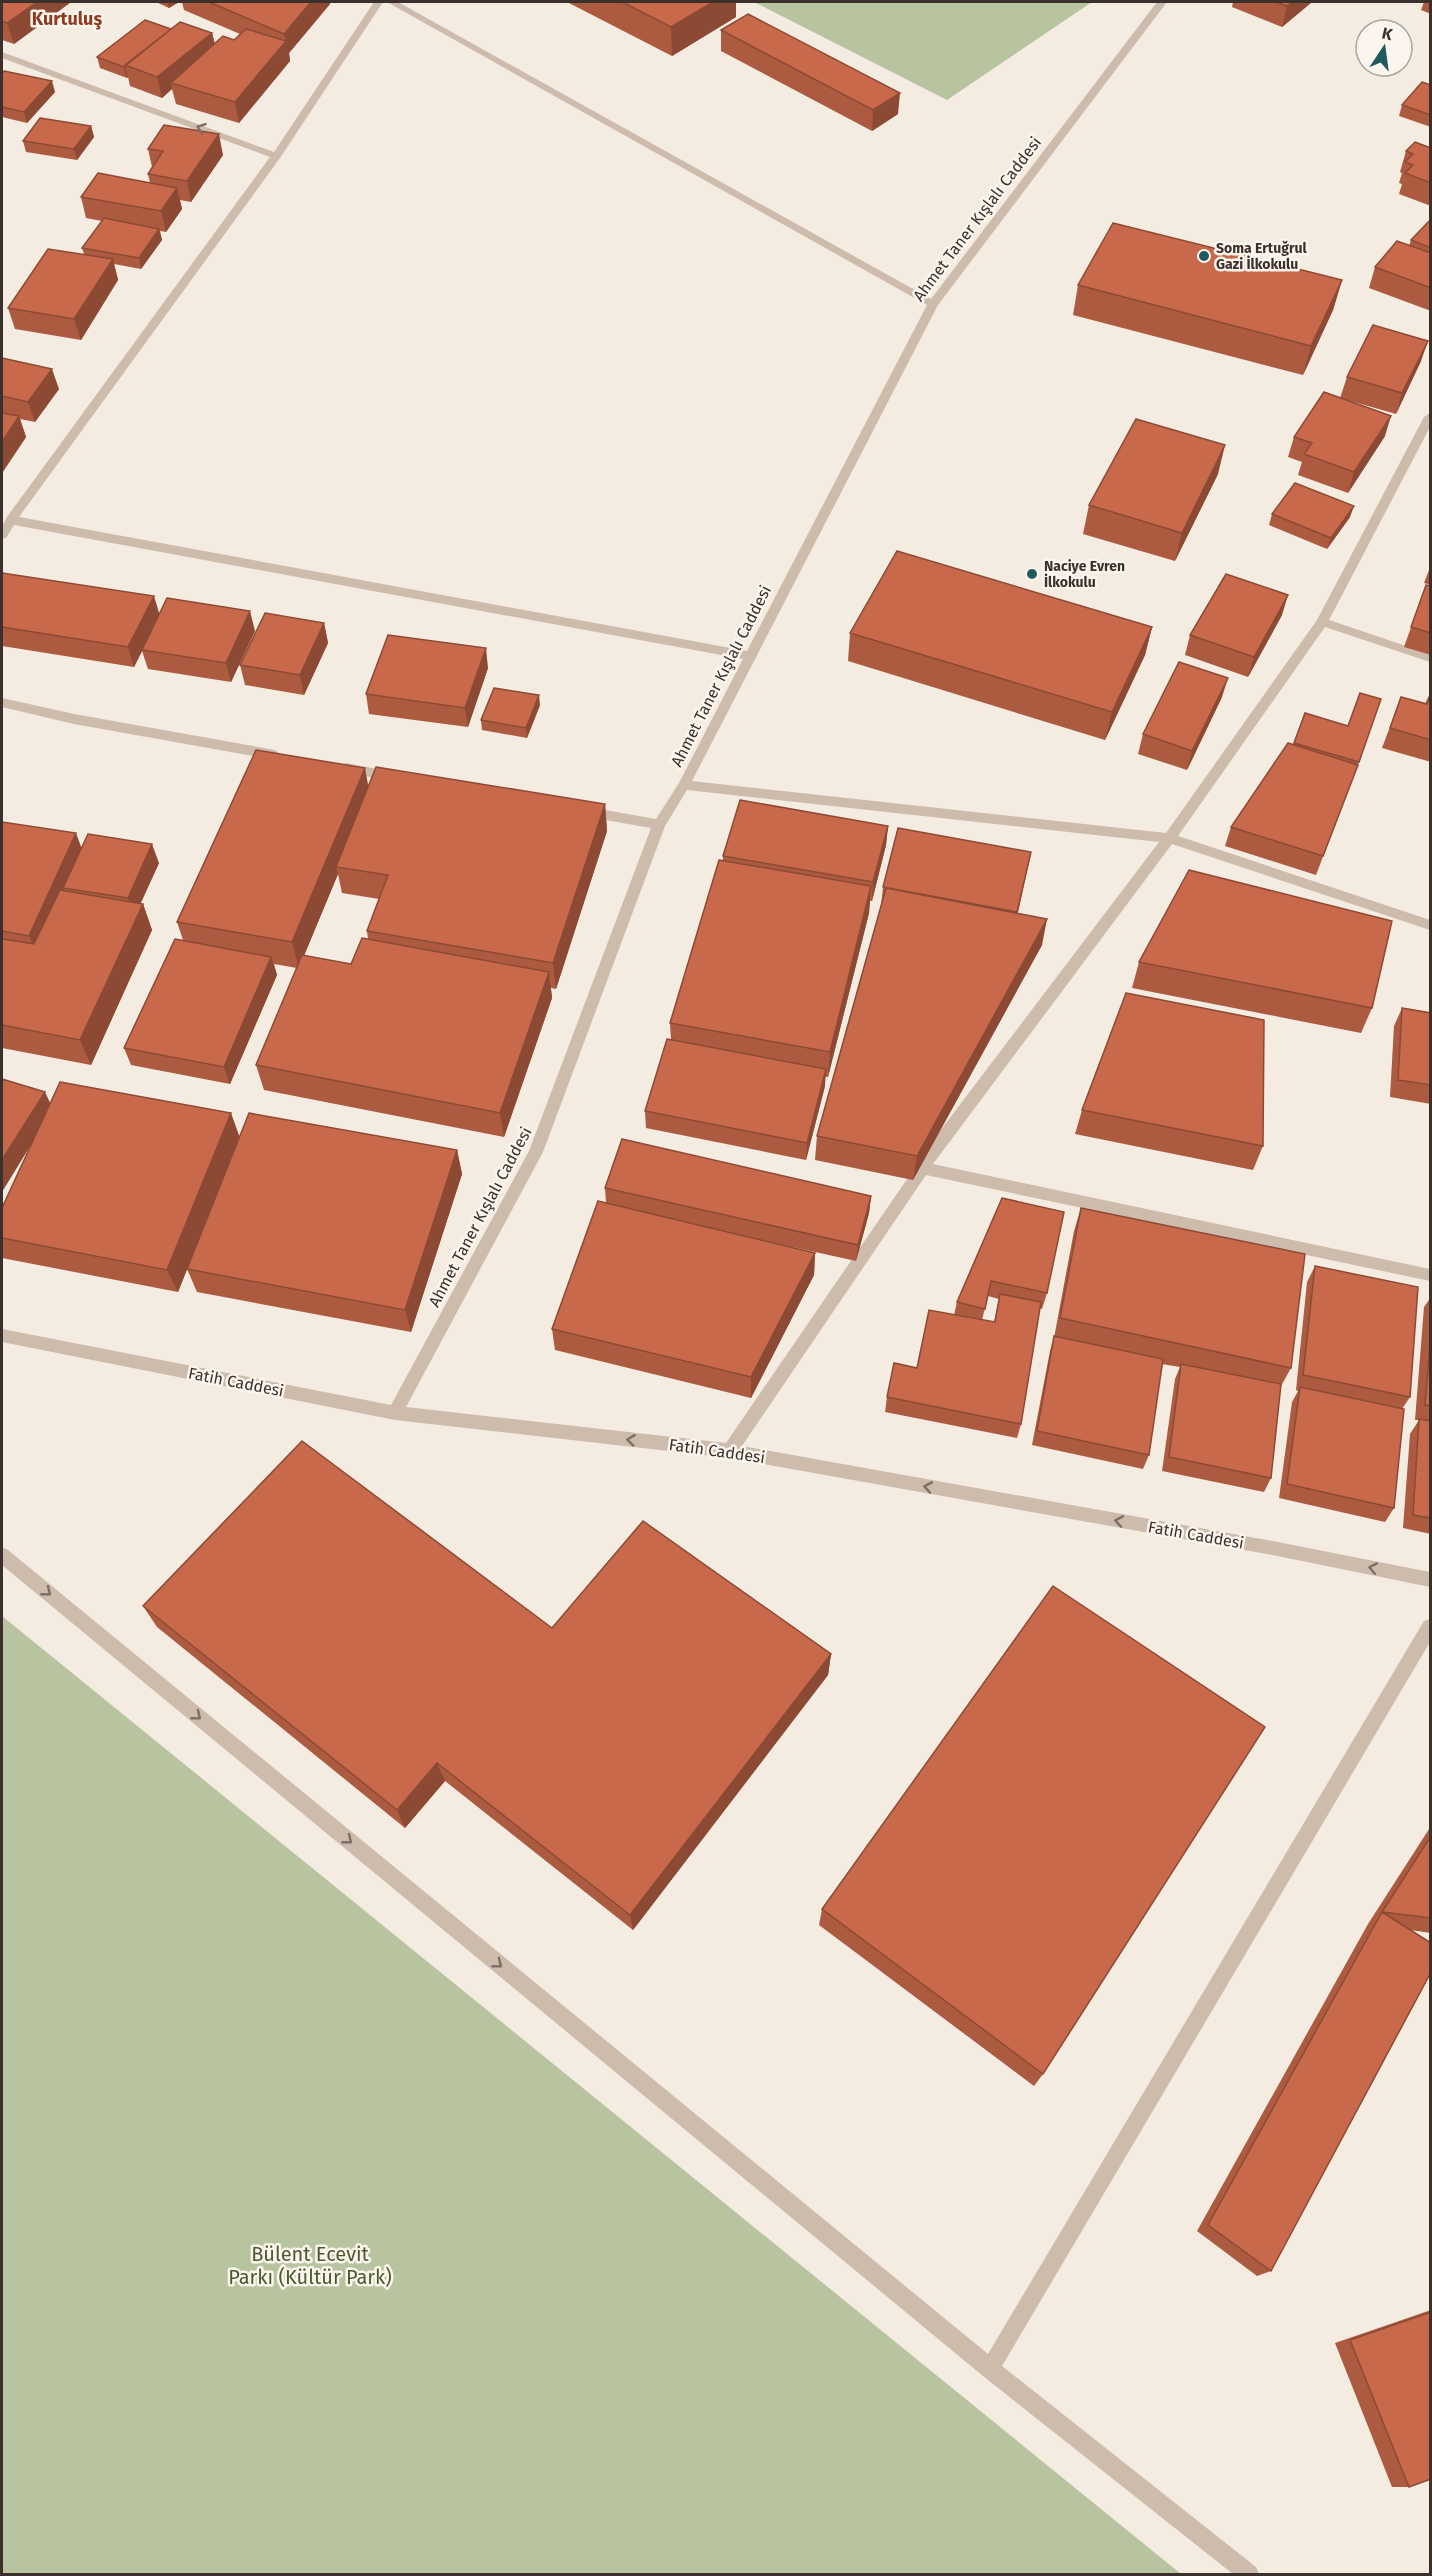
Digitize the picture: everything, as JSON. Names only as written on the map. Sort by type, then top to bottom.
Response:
[{"type":"street","points":[[2,535],[10,520],[276,156],[378,2]]},
{"type":"street","points":[[392,2],[933,304]]},
{"type":"street","name":"Ahmet Taner Kışlalı Caddesi","points":[[395,1413],[536,1152],[659,825],[684,785],[933,304],[1162,2]]},
{"type":"street","points":[[3,58],[276,156]]},
{"type":"street","points":[[730,1451],[922,1168],[1169,838],[1323,622],[1431,417]]},
{"type":"street","points":[[10,520],[749,656]]},
{"type":"street","points":[[1323,622],[1431,658]]},
{"type":"street","points":[[2,702],[74,719],[285,757]]},
{"type":"street","points":[[332,766],[402,778]]},
{"type":"street","points":[[684,785],[1169,838],[1431,925]]},
{"type":"street","points":[[577,810],[659,825]]},
{"type":"street","points":[[922,1168],[1431,1275]]},
{"type":"street","name":"Fatih Caddesi","points":[[2,1336],[395,1413],[730,1451],[1267,1547],[1431,1580]]},
{"type":"street","points":[[2,1555],[990,2369],[1250,2574]]},
{"type":"street","points":[[990,2369],[1431,1628]]},
{"type":"green space","points":[[754,2],[1092,2],[947,100]]},
{"type":"green space","name":"Bülent Ecevit Parkı (Kültür Park)","points":[[2,1616],[1181,2574],[2,2574]]},
{"type":"building","points":[[2,2],[37,2],[7,23],[2,21]]},
{"type":"building","points":[[209,2],[311,2],[284,34]]},
{"type":"building","points":[[622,2],[713,2],[671,27]]},
{"type":"building","points":[[1276,2],[1292,2],[1287,6]]},
{"type":"building","points":[[748,14],[900,93],[873,110],[721,30]]},
{"type":"building","points":[[145,20],[171,29],[124,67],[97,57]]},
{"type":"building","points":[[180,22],[212,33],[157,77],[125,65]]},
{"type":"building","points":[[246,29],[286,41],[235,102],[171,83],[223,36],[234,40]]},
{"type":"building","points":[[4,71],[52,81],[24,112],[2,107],[2,74]]},
{"type":"building","points":[[1422,82],[1431,85],[1431,115],[1402,105]]},
{"type":"building","points":[[40,118],[91,126],[74,149],[23,141]]},
{"type":"building","points":[[164,125],[219,134],[187,181],[148,174],[163,151],[148,149]]},
{"type":"building","points":[[1415,142],[1431,148],[1431,183],[1405,173],[1413,165],[1405,162],[1413,154],[1406,151]]},
{"type":"building","points":[[98,173],[177,188],[161,211],[81,197]]},
{"type":"building","points":[[104,218],[159,229],[139,258],[82,248]]},
{"type":"building","points":[[1431,219],[1431,248],[1411,240]]},
{"type":"building","points":[[1113,223],[1342,280],[1311,346],[1078,285]]},
{"type":"building","points":[[1397,241],[1431,253],[1431,288],[1375,267]]},
{"type":"building","points":[[48,249],[113,259],[74,319],[8,308]]},
{"type":"building","points":[[1373,325],[1428,341],[1402,393],[1347,377]]},
{"type":"building","points":[[2,358],[52,369],[28,402],[2,396]]},
{"type":"building","points":[[1324,392],[1391,416],[1354,472],[1304,454],[1312,443],[1294,437]]},
{"type":"building","points":[[2,413],[19,416],[2,442]]},
{"type":"building","points":[[1136,419],[1225,445],[1182,533],[1089,505]]},
{"type":"building","points":[[1295,483],[1354,506],[1331,538],[1272,514]]},
{"type":"building","points":[[897,551],[1152,627],[1112,712],[850,633]]},
{"type":"building","points":[[2,573],[154,596],[128,647],[2,627]]},
{"type":"building","points":[[1226,574],[1288,595],[1254,657],[1190,635]]},
{"type":"building","points":[[1426,585],[1431,586],[1431,633],[1411,627]]},
{"type":"building","points":[[167,598],[250,611],[226,663],[142,650]]},
{"type":"building","points":[[265,613],[324,623],[300,675],[240,665]]},
{"type":"building","points":[[388,635],[486,648],[465,708],[366,694]]},
{"type":"building","points":[[1179,662],[1228,678],[1192,751],[1143,734]]},
{"type":"building","points":[[494,688],[539,695],[526,728],[481,720]]},
{"type":"building","points":[[1360,693],[1381,699],[1359,762],[1294,743],[1305,713],[1348,726]]},
{"type":"building","points":[[1431,693],[1431,740],[1390,728],[1401,697],[1427,704]]},
{"type":"building","points":[[1288,743],[1358,765],[1323,856],[1231,827]]},
{"type":"building","points":[[256,750],[365,768],[292,942],[177,922]]},
{"type":"building","points":[[376,767],[605,804],[553,963],[367,931],[388,875],[336,867]]},
{"type":"building","points":[[740,800],[888,826],[873,882],[723,856]]},
{"type":"building","points":[[2,822],[76,833],[29,936],[2,931]]},
{"type":"building","points":[[898,828],[1031,852],[1017,912],[883,887]]},
{"type":"building","points":[[88,834],[152,844],[128,898],[63,888]]},
{"type":"building","points":[[719,860],[871,886],[830,1052],[670,1023]]},
{"type":"building","points":[[1189,870],[1392,921],[1372,1008],[1139,962]]},
{"type":"building","points":[[886,888],[1047,919],[917,1156],[817,1136]]},
{"type":"building","points":[[60,890],[143,904],[80,1040],[2,1025],[2,939],[34,944]]},
{"type":"building","points":[[362,938],[549,972],[500,1113],[256,1065],[302,955],[351,964]]},
{"type":"building","points":[[175,939],[271,957],[224,1067],[124,1048]]},
{"type":"building","points":[[1126,993],[1264,1020],[1263,1146],[1082,1110]]},
{"type":"building","points":[[1402,1008],[1431,1013],[1431,1085],[1398,1080]]},
{"type":"building","points":[[667,1039],[826,1069],[807,1143],[645,1111]]},
{"type":"building","points":[[2,1079],[45,1092],[2,1160]]},
{"type":"building","points":[[60,1082],[231,1113],[167,1270],[2,1238],[2,1208]]},
{"type":"building","points":[[249,1113],[457,1150],[405,1310],[187,1269]]},
{"type":"building","points":[[622,1139],[871,1196],[858,1245],[605,1188]]},
{"type":"building","points":[[1002,1198],[1064,1212],[1047,1293],[991,1281],[985,1309],[957,1302]]},
{"type":"building","points":[[598,1201],[815,1253],[751,1377],[552,1329]]},
{"type":"building","points":[[1081,1208],[1305,1254],[1291,1368],[1060,1318]]},
{"type":"building","points":[[1315,1266],[1418,1287],[1410,1397],[1303,1375]]},
{"type":"building","points":[[1000,1294],[1041,1302],[1021,1424],[887,1397],[894,1363],[917,1368],[929,1310],[995,1322]]},
{"type":"building","points":[[1431,1332],[1431,1406],[1425,1405]]},
{"type":"building","points":[[1054,1336],[1163,1359],[1149,1455],[1037,1431]]},
{"type":"building","points":[[1181,1364],[1281,1384],[1271,1478],[1169,1457]]},
{"type":"building","points":[[1300,1387],[1404,1409],[1394,1508],[1287,1484]]},
{"type":"building","points":[[1419,1419],[1431,1421],[1431,1518],[1413,1515]]},
{"type":"building","points":[[302,1441],[552,1628],[643,1521],[831,1654],[630,1915],[437,1763],[397,1810],[143,1606]]},
{"type":"building","points":[[1053,1586],[1265,1727],[1043,2074],[822,1909]]},
{"type":"building","points":[[1431,1836],[1431,1918],[1382,1912]]},
{"type":"building","points":[[1382,1912],[1431,1943],[1431,1972],[1271,2271],[1208,2225]]},
{"type":"building","points":[[1431,2312],[1431,2479],[1409,2487],[1350,2340]]},
{"type":"place","name":"Soma Ertuğrul Gazi İlkokulu","points":[[1204,256]]},
{"type":"place","name":"Naciye Evren İlkokulu","points":[[1032,574]]},
{"type":"district","name":"Kurtuluş","points":[[67,19]]}]
